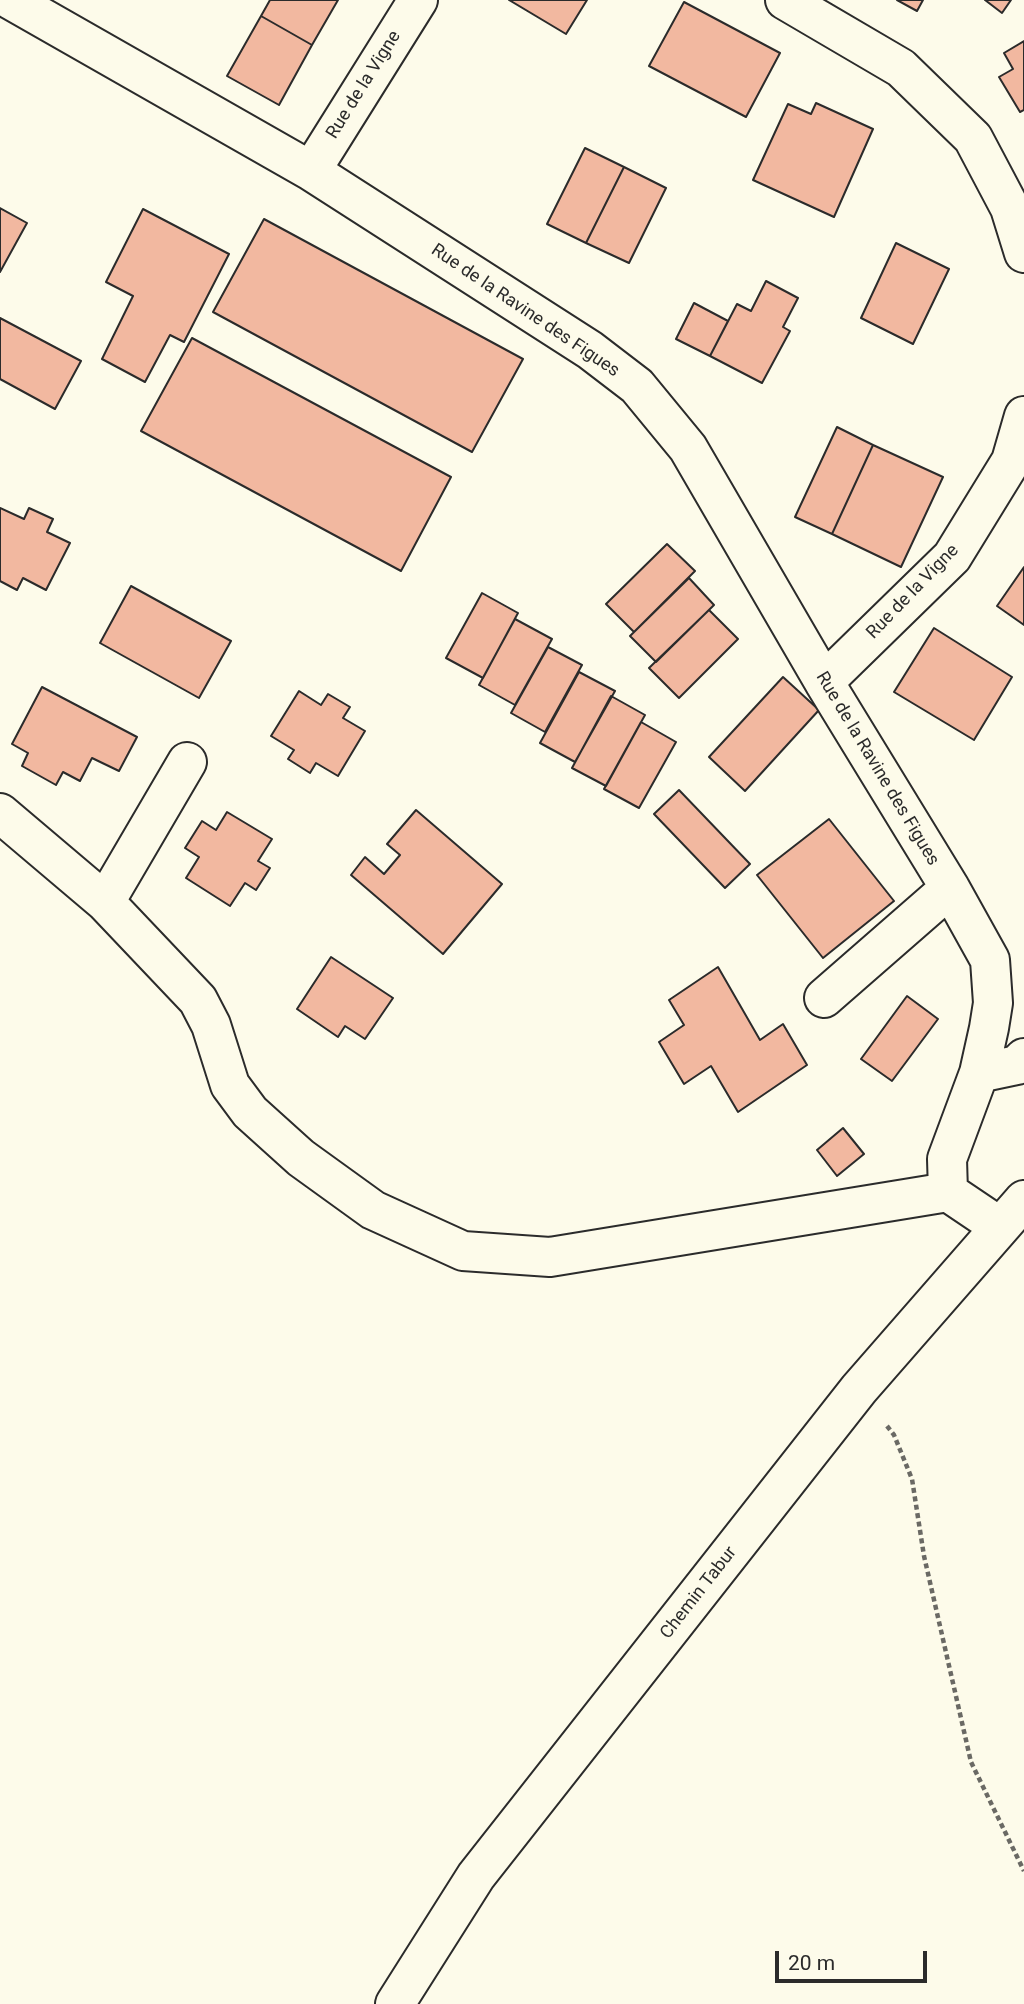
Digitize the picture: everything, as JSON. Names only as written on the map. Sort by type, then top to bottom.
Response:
[{"type":"street","name":"Rue de la Ravine des Figues","points":[[11,0],[311,171],[590,350],[637,386],[688,448],[824,682],[950,888],[990,960],[993,1003],[979,1073],[947,1159],[948,1192]]},
{"type":"street","name":"Rue de la Vigne","points":[[311,171],[418,0]]},
{"type":"street","points":[[785,0],[901,68],[973,138],[1010,208],[1024,253]]},
{"type":"street","name":"Rue de la Vigne","points":[[824,682],[951,557],[1011,461],[1024,416]]},
{"type":"street","points":[[105,902],[187,762]]},
{"type":"street","points":[[0,813],[105,902],[198,1000],[211,1025],[218,1055],[230,1085],[250,1112],[300,1158],[373,1210],[463,1251],[550,1257],[948,1192],[1012,1213]]},
{"type":"street","points":[[824,998],[950,888]]},
{"type":"street","points":[[979,1073],[1017,1065],[1024,1058]]},
{"type":"street","name":"Chemin Tabur","points":[[395,2004],[476,1876],[859,1389],[1012,1213]]},
{"type":"path","points":[[859,1389],[894,1435],[912,1479],[924,1556],[971,1762],[1024,1871]]},
{"type":"building","points":[[270,0],[338,0],[312,45],[261,16]]},
{"type":"building","points":[[509,0],[587,0],[566,34]]},
{"type":"building","points":[[897,0],[923,0],[917,11]]},
{"type":"building","points":[[985,0],[1011,0],[1002,13]]},
{"type":"building","points":[[684,2],[780,53],[746,117],[649,66]]},
{"type":"building","points":[[261,16],[312,45],[279,105],[227,76]]},
{"type":"building","points":[[1024,41],[1024,110],[1020,112],[999,77],[1013,69],[1004,53]]},
{"type":"building","points":[[816,103],[873,129],[834,217],[753,180],[788,104],[811,114]]},
{"type":"building","points":[[585,148],[624,167],[586,243],[547,224]]},
{"type":"building","points":[[624,167],[666,188],[629,263],[586,243]]},
{"type":"building","points":[[0,208],[27,223],[0,272]]},
{"type":"building","points":[[143,209],[229,254],[184,342],[170,335],[145,382],[102,359],[133,296],[106,282]]},
{"type":"building","points":[[264,219],[523,359],[472,452],[213,312]]},
{"type":"building","points":[[896,243],[949,269],[913,344],[861,318]]},
{"type":"building","points":[[766,281],[798,298],[783,327],[790,331],[762,383],[710,356],[737,304],[751,311]]},
{"type":"building","points":[[694,303],[728,321],[710,356],[676,339]]},
{"type":"building","points":[[0,318],[81,361],[55,409],[0,379]]},
{"type":"building","points":[[192,338],[451,477],[401,571],[141,431]]},
{"type":"building","points":[[837,427],[873,445],[832,534],[795,517]]},
{"type":"building","points":[[873,445],[943,477],[901,567],[832,534]]},
{"type":"building","points":[[0,508],[24,519],[29,508],[53,519],[47,532],[70,543],[46,590],[23,578],[17,590],[0,581]]},
{"type":"building","points":[[667,544],[695,571],[634,632],[606,604]]},
{"type":"building","points":[[1024,567],[1024,625],[997,606]]},
{"type":"building","points":[[689,578],[714,605],[656,662],[630,636]]},
{"type":"building","points":[[131,586],[231,641],[199,698],[100,643]]},
{"type":"building","points":[[482,593],[518,613],[483,678],[446,658]]},
{"type":"building","points":[[709,610],[738,639],[679,698],[649,668]]},
{"type":"building","points":[[515,619],[552,639],[515,705],[479,685]]},
{"type":"building","points":[[934,628],[1012,677],[974,740],[894,692]]},
{"type":"building","points":[[548,647],[582,665],[545,732],[511,713]]},
{"type":"building","points":[[579,672],[615,691],[575,762],[540,743]]},
{"type":"building","points":[[783,677],[819,710],[745,791],[709,757]]},
{"type":"building","points":[[42,687],[137,737],[119,771],[92,758],[80,781],[63,772],[56,785],[22,766],[28,753],[12,744]]},
{"type":"building","points":[[299,691],[321,705],[328,694],[350,707],[343,718],[365,731],[338,776],[316,763],[310,773],[288,759],[294,750],[271,736]]},
{"type":"building","points":[[611,696],[645,715],[606,786],[572,768]]},
{"type":"building","points":[[641,722],[676,742],[639,808],[604,789]]},
{"type":"building","points":[[679,790],[750,864],[725,888],[654,814]]},
{"type":"building","points":[[416,810],[502,884],[443,954],[351,875],[365,857],[384,874],[400,855],[387,844]]},
{"type":"building","points":[[227,812],[272,839],[258,861],[270,868],[256,890],[245,883],[230,906],[186,878],[199,857],[185,848],[202,821],[216,830]]},
{"type":"building","points":[[829,819],[894,901],[823,958],[757,875]]},
{"type":"building","points":[[331,957],[393,998],[365,1039],[345,1026],[338,1037],[297,1009]]},
{"type":"building","points":[[718,967],[760,1040],[783,1024],[807,1065],[738,1112],[711,1066],[684,1084],[659,1042],[684,1025],[669,1000]]},
{"type":"building","points":[[907,996],[938,1019],[892,1081],[861,1059]]},
{"type":"building","points":[[843,1128],[864,1154],[837,1176],[817,1150]]}]
